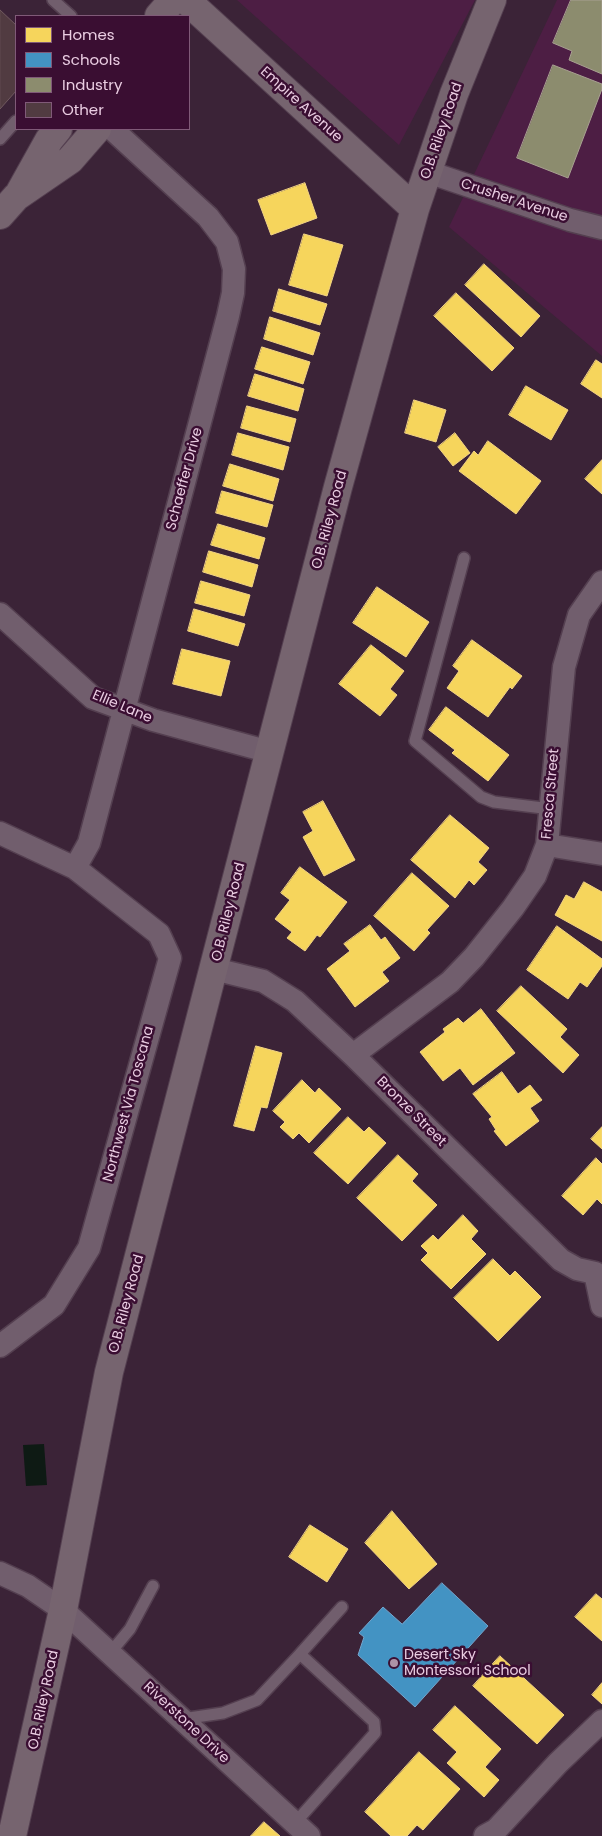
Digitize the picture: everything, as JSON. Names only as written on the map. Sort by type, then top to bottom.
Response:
[{"type":"street","points":[[160,15],[173,0]]},
{"type":"street","name":"O.B. Riley Road","points":[[12,1836],[63,1610],[109,1372],[341,478],[416,209],[468,60],[492,0]]},
{"type":"street","name":"Empire Avenue","points":[[191,11],[416,209]]},
{"type":"street","points":[[8,206],[57,130]]},
{"type":"street","points":[[8,206],[70,160],[96,130]]},
{"type":"street","name":"Schaeffer Drive","points":[[76,868],[89,843],[233,293],[234,269],[227,242],[208,217],[113,130]]},
{"type":"street","name":"Crusher Avenue","points":[[428,172],[570,220],[602,228]]},
{"type":"street","name":"Fresca Street","points":[[353,1055],[450,982],[474,957],[513,908],[535,876],[548,844],[564,667],[571,637],[579,615],[602,582]]},
{"type":"street","name":"Ellie Lane","points":[[0,614],[93,698],[153,720],[270,752]]},
{"type":"street","name":"Northwest Via Toscana","points":[[0,833],[76,868],[159,934],[170,958],[89,1248],[54,1305],[0,1346]]},
{"type":"street","points":[[548,844],[602,854]]},
{"type":"street","name":"Bronze Street","points":[[214,969],[263,981],[295,1001],[353,1055],[561,1260],[577,1269],[599,1271]]},
{"type":"street","points":[[599,1271],[602,1306]]},
{"type":"street","name":"Riverstone Drive","points":[[0,1573],[28,1586],[63,1610],[302,1830]]},
{"type":"street","points":[[485,1836],[496,1830],[558,1763],[602,1721]]},
{"type":"lane","points":[[53,0],[70,15]]},
{"type":"lane","points":[[0,140],[15,122]]},
{"type":"lane","points":[[464,558],[415,741],[481,797],[494,802],[550,809]]},
{"type":"lane","points":[[110,1653],[130,1629],[152,1586]]},
{"type":"lane","points":[[182,1719],[223,1713],[257,1700],[342,1607]]},
{"type":"lane","points":[[300,1654],[374,1722],[375,1733],[302,1830]]},
{"type":"shaded area","points":[[237,0],[475,0],[399,145]]},
{"type":"shaded area","points":[[557,0],[602,0],[602,356],[449,227]]},
{"type":"shaded area","points":[[44,1444],[47,1485],[26,1486],[23,1445]]},
{"type":"building: Homes","points":[[305,183],[317,218],[271,235],[258,200]]},
{"type":"building: Homes","points":[[304,234],[343,245],[327,296],[289,285]]},
{"type":"building: Homes","points":[[484,264],[540,316],[521,337],[465,285]]},
{"type":"building: Homes","points":[[279,289],[327,304],[320,325],[273,311]]},
{"type":"building: Homes","points":[[456,293],[514,348],[492,371],[434,316]]},
{"type":"building: Homes","points":[[270,317],[320,333],[313,355],[264,339]]},
{"type":"building: Homes","points":[[262,347],[310,362],[303,384],[255,369]]},
{"type":"building: Homes","points":[[596,360],[602,364],[602,398],[581,384]]},
{"type":"building: Homes","points":[[255,374],[304,389],[298,411],[248,396]]},
{"type":"building: Homes","points":[[526,386],[568,410],[551,440],[509,415]]},
{"type":"building: Homes","points":[[414,400],[446,410],[436,442],[405,433]]},
{"type":"building: Homes","points":[[247,406],[296,419],[290,442],[241,428]]},
{"type":"building: Homes","points":[[238,433],[289,447],[283,470],[232,455]]},
{"type":"building: Homes","points":[[455,433],[470,453],[453,466],[438,447]]},
{"type":"building: Homes","points":[[488,441],[541,481],[516,514],[459,471],[474,451],[478,455]]},
{"type":"building: Homes","points":[[602,460],[602,494],[585,479]]},
{"type":"building: Homes","points":[[230,464],[279,479],[273,501],[223,486]]},
{"type":"building: Homes","points":[[222,491],[273,505],[267,527],[216,513]]},
{"type":"building: Homes","points":[[218,524],[265,538],[259,559],[211,545]]},
{"type":"building: Homes","points":[[209,551],[258,565],[252,587],[203,572]]},
{"type":"building: Homes","points":[[201,581],[250,595],[244,616],[195,603]]},
{"type":"building: Homes","points":[[377,587],[429,622],[406,657],[353,623]]},
{"type":"building: Homes","points":[[194,609],[245,624],[238,646],[188,631]]},
{"type":"building: Homes","points":[[472,640],[522,676],[512,689],[510,687],[488,717],[447,688],[459,671],[453,666]]},
{"type":"building: Homes","points":[[371,645],[404,671],[390,689],[397,695],[380,716],[339,684]]},
{"type":"building: Homes","points":[[182,649],[230,661],[221,696],[173,684]]},
{"type":"building: Homes","points":[[446,707],[509,755],[488,781],[452,753],[455,750],[429,730]]},
{"type":"building: Homes","points":[[323,801],[355,860],[324,876],[303,837],[313,831],[303,812]]},
{"type":"building: Homes","points":[[450,815],[489,848],[478,862],[487,870],[474,885],[469,880],[455,898],[411,860]]},
{"type":"building: Homes","points":[[300,867],[347,902],[320,937],[317,935],[305,951],[287,938],[292,932],[275,919],[290,900],[281,893]]},
{"type":"building: Homes","points":[[412,873],[449,906],[427,930],[430,933],[414,951],[374,916]]},
{"type":"building: Homes","points":[[584,882],[602,892],[602,941],[555,915],[566,895],[574,899]]},
{"type":"building: Homes","points":[[370,925],[381,940],[385,937],[400,958],[382,972],[389,981],[355,1007],[327,969],[350,951],[344,944]]},
{"type":"building: Homes","points":[[557,926],[602,959],[602,966],[587,987],[580,982],[568,999],[527,970]]},
{"type":"building: Homes","points":[[521,986],[567,1029],[560,1037],[579,1055],[563,1073],[497,1011]]},
{"type":"building: Homes","points":[[481,1009],[515,1053],[473,1085],[460,1068],[443,1081],[420,1052],[445,1032],[443,1029],[458,1018],[463,1023]]},
{"type":"building: Homes","points":[[256,1046],[282,1053],[267,1108],[261,1107],[254,1131],[234,1126]]},
{"type":"building: Homes","points":[[502,1072],[518,1094],[530,1085],[542,1100],[530,1108],[539,1121],[506,1146],[494,1131],[496,1130],[489,1119],[492,1117],[473,1094]]},
{"type":"building: Homes","points":[[302,1080],[315,1093],[319,1088],[341,1109],[309,1143],[299,1133],[293,1139],[280,1127],[285,1122],[273,1111]]},
{"type":"building: Homes","points":[[348,1117],[364,1132],[369,1127],[386,1143],[348,1184],[314,1153]]},
{"type":"building: Homes","points":[[602,1127],[602,1149],[591,1139]]},
{"type":"building: Homes","points":[[398,1155],[418,1174],[412,1181],[437,1205],[402,1241],[357,1198]]},
{"type":"building: Homes","points":[[596,1158],[602,1164],[602,1204],[597,1199],[583,1215],[562,1196]]},
{"type":"building: Homes","points":[[463,1215],[478,1231],[471,1239],[486,1254],[451,1289],[421,1260],[428,1253],[421,1246],[433,1235],[438,1240]]},
{"type":"building: Homes","points":[[493,1259],[510,1276],[515,1271],[541,1297],[498,1341],[454,1298]]},
{"type":"building: Homes","points":[[392,1511],[437,1564],[409,1589],[365,1543]]},
{"type":"building: Homes","points":[[310,1525],[348,1549],[327,1582],[289,1557]]},
{"type":"building: Homes","points":[[596,1594],[602,1599],[602,1641],[575,1617]]},
{"type":"building: Homes","points":[[500,1656],[564,1715],[537,1744],[473,1686]]},
{"type":"building: Homes","points":[[602,1683],[602,1704],[592,1695]]},
{"type":"building: Homes","points":[[455,1706],[501,1749],[485,1767],[499,1780],[484,1797],[447,1763],[457,1752],[433,1730]]},
{"type":"building: Homes","points":[[419,1752],[460,1789],[423,1830],[417,1825],[407,1836],[391,1836],[365,1812]]},
{"type":"building: Homes","points":[[264,1822],[280,1836],[251,1836]]},
{"type":"building: Schools","points":[[442,1583],[488,1626],[415,1707],[358,1655],[364,1637],[359,1633],[383,1607],[402,1624]]},
{"type":"building: Industry","points":[[571,0],[602,0],[602,74],[569,60],[572,51],[553,43]]},
{"type":"building: Industry","points":[[553,65],[602,84],[602,89],[568,178],[517,158]]},
{"type":"building: Other","points":[[0,10],[15,24],[15,92],[0,109]]},
{"type":"place","name":"Desert Sky Montessori School","points":[[394,1663]]}]
